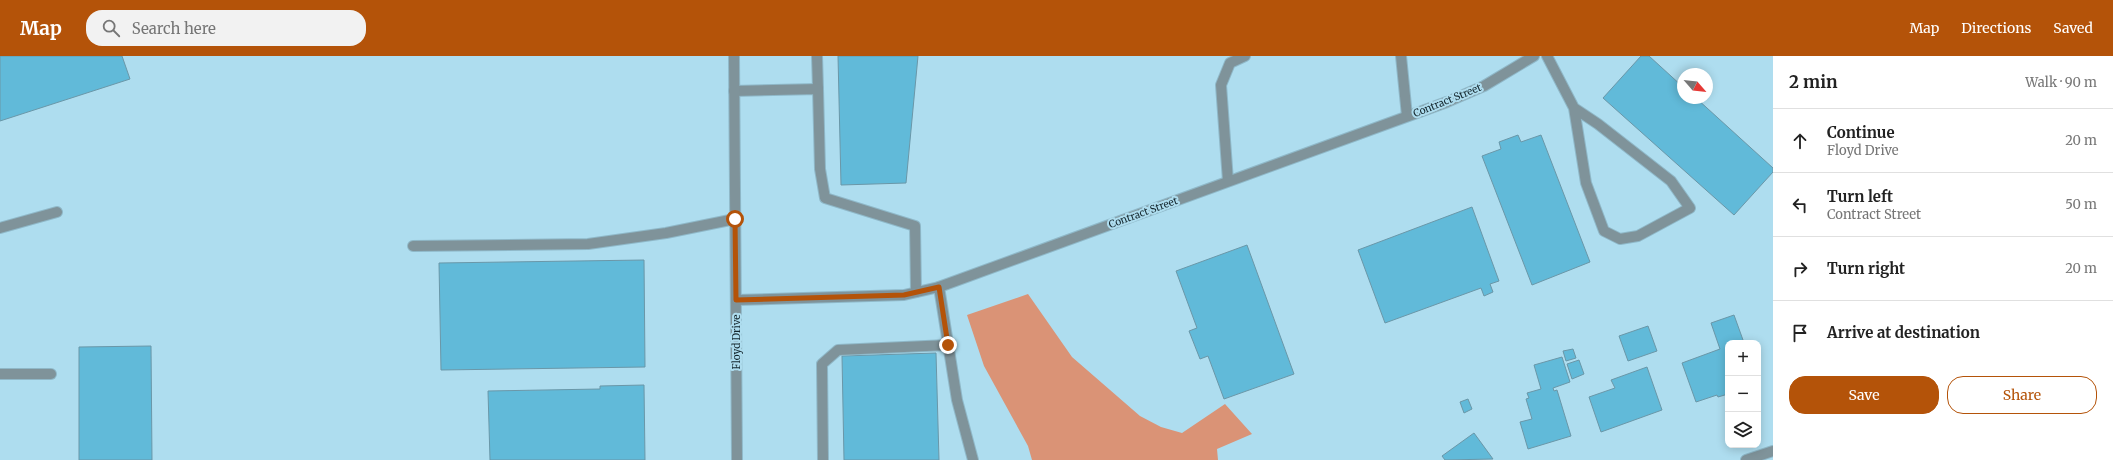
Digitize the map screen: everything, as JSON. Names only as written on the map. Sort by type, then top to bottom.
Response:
[{"type":"street","name":"Floyd Drive","points":[[734,56],[736,460]]},
{"type":"street","points":[[817,56],[820,169],[825,198],[915,226],[916,292]]},
{"type":"street","points":[[1228,181],[1221,85],[1230,63],[1245,56]]},
{"type":"street","points":[[1401,56],[1407,116]]},
{"type":"street","name":"Contract Street","points":[[736,300],[904,295],[939,287],[1407,116],[1484,86],[1534,56]]},
{"type":"street","points":[[1547,56],[1574,108],[1586,183],[1604,231],[1620,240],[1638,236],[1690,208],[1671,181],[1598,124],[1574,108]]},
{"type":"street","points":[[734,91],[818,88]]},
{"type":"street","points":[[0,228],[57,212]]},
{"type":"street","points":[[412,246],[588,244],[666,233],[735,219]]},
{"type":"street","points":[[939,287],[957,400],[973,460]]},
{"type":"street","points":[[823,460],[822,364],[838,350],[948,345]]},
{"type":"street","points":[[0,374],[51,374]]},
{"type":"street","points":[[1746,460],[1773,451]]},
{"type":"shaded area","points":[[1028,294],[1072,357],[1140,416],[1161,427],[1182,433],[1225,404],[1252,434],[1217,449],[1218,460],[1032,460],[1028,446],[984,366],[967,315]]},
{"type":"building","points":[[0,56],[122,56],[130,79],[0,121]]},
{"type":"building","points":[[838,56],[918,56],[906,183],[841,185]]},
{"type":"building","points":[[1641,56],[1649,56],[1677,82],[1677,104],[1703,104],[1773,168],[1773,172],[1734,215],[1603,98]]},
{"type":"building","points":[[1518,135],[1521,142],[1541,135],[1590,262],[1532,285],[1482,156],[1501,149],[1499,142]]},
{"type":"building","points":[[1472,207],[1499,281],[1490,284],[1493,292],[1484,296],[1481,288],[1385,323],[1358,250]]},
{"type":"building","points":[[1247,245],[1294,374],[1224,399],[1208,356],[1200,359],[1189,331],[1197,328],[1176,271]]},
{"type":"building","points":[[644,260],[645,367],[441,370],[439,263]]},
{"type":"building","points":[[1734,315],[1743,340],[1725,340],[1725,395],[1718,397],[1717,395],[1696,402],[1682,363],[1720,349],[1711,323]]},
{"type":"building","points":[[1648,326],[1657,351],[1628,361],[1619,336]]},
{"type":"building","points":[[151,346],[152,460],[79,460],[79,347]]},
{"type":"building","points":[[1573,349],[1576,358],[1566,361],[1563,351]]},
{"type":"building","points":[[936,353],[939,460],[844,460],[842,356]]},
{"type":"building","points":[[1562,357],[1570,382],[1553,388],[1554,391],[1557,390],[1571,436],[1528,449],[1520,422],[1532,419],[1526,399],[1529,398],[1527,393],[1541,389],[1534,365]]},
{"type":"building","points":[[1579,360],[1584,374],[1572,379],[1567,364]]},
{"type":"building","points":[[1647,367],[1662,410],[1601,432],[1589,397],[1615,388],[1611,380]]},
{"type":"building","points":[[644,385],[645,460],[490,460],[488,391],[600,389],[600,386]]},
{"type":"building","points":[[1468,399],[1472,409],[1464,413],[1460,402]]},
{"type":"building","points":[[1474,433],[1493,459],[1445,460],[1442,456]]},
{"type":"route","points":[[735,219],[736,300],[904,295],[939,287],[948,345]]}]
